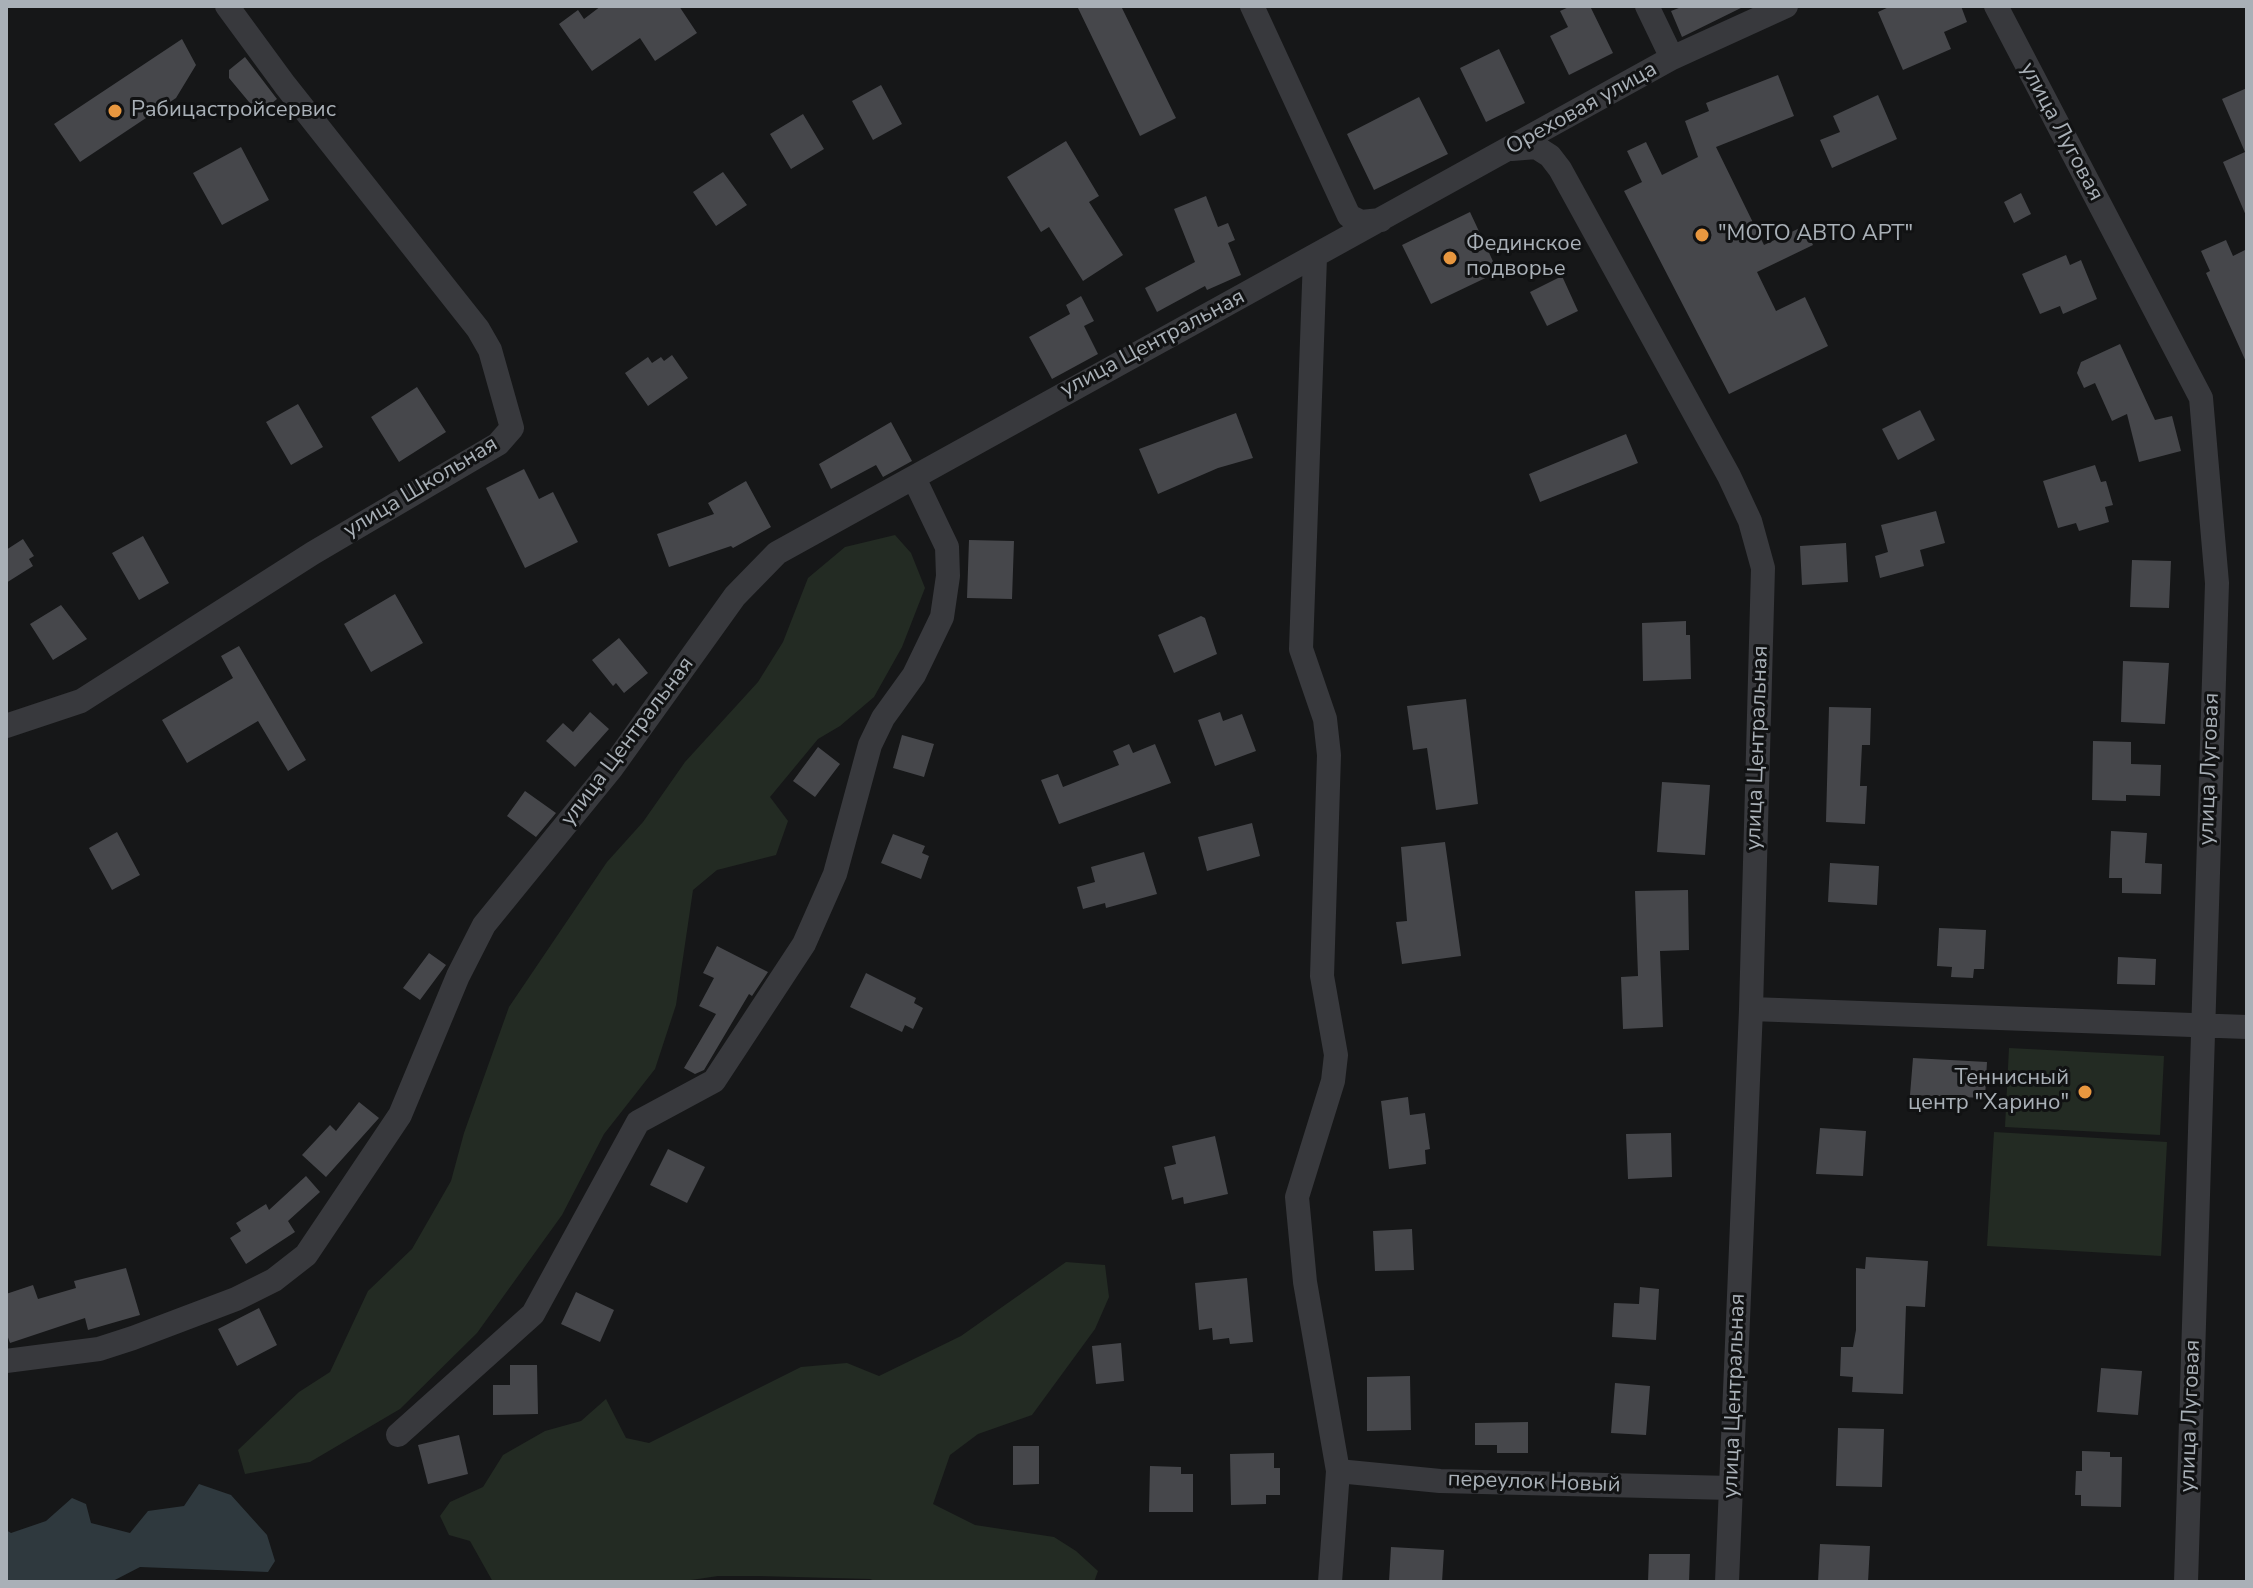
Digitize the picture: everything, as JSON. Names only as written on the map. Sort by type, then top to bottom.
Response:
[{"type":"street","name":"улица Школьная","points":[[6,726],[81,701],[313,553],[498,444],[512,428],[500,382],[482,333],[285,85],[227,6]]},
{"type":"street","points":[[1252,6],[1349,216],[1361,222],[1382,220]]},
{"type":"street","points":[[1647,6],[1672,58]]},
{"type":"street","name":"Ореховая улица","points":[[1382,220],[1672,58],[1786,6]]},
{"type":"street","name":"улица Луговая","points":[[1996,6],[2201,398],[2217,583],[2186,1582]]},
{"type":"street","name":"улица Центральная","points":[[1513,148],[1536,147],[1550,156],[1560,169],[1729,476],[1750,521],[1763,568],[1751,1009],[1727,1582]]},
{"type":"street","name":"улица Центральная","points":[[6,1361],[99,1349],[133,1338],[236,1299],[274,1280],[306,1255],[400,1115],[458,976],[484,925],[611,769],[735,596],[777,553],[1023,414],[1382,220]]},
{"type":"street","points":[[1315,257],[1301,649],[1325,719],[1329,755],[1322,976],[1336,1055],[1333,1081],[1297,1197],[1305,1282],[1338,1471],[1330,1582]]},
{"type":"street","points":[[398,1435],[533,1314],[638,1122],[714,1081],[804,944],[835,874],[870,745],[883,718],[920,663],[942,617],[948,576],[947,547],[914,478]]},
{"type":"street","points":[[1751,1009],[2247,1027]]},
{"type":"street","name":"переулок Новый","points":[[1338,1471],[1440,1481],[1731,1488]]},
{"type":"shaded area","points":[[895,535],[911,553],[925,588],[902,647],[874,697],[840,726],[818,739],[770,797],[788,821],[776,855],[717,870],[693,890],[676,1005],[655,1069],[604,1134],[562,1215],[477,1333],[400,1409],[310,1462],[245,1474],[238,1450],[299,1392],[330,1372],[368,1291],[412,1249],[451,1181],[464,1133],[509,1007],[607,862],[643,822],[685,762],[758,682],[783,642],[808,578],[845,547]]},
{"type":"shaded area","name":"Теннисный центр \"Харино\"","points":[[2009,1048],[2164,1056],[2160,1135],[2005,1127]]},
{"type":"shaded area","points":[[1994,1132],[2167,1142],[2161,1256],[1987,1246]]},
{"type":"shaded area","points":[[1066,1262],[1105,1265],[1109,1297],[1095,1329],[1032,1415],[978,1434],[950,1455],[933,1504],[975,1525],[1054,1537],[1098,1571],[1094,1582],[877,1582],[870,1579],[718,1576],[678,1582],[493,1582],[470,1541],[449,1535],[440,1516],[450,1502],[483,1487],[503,1455],[545,1431],[581,1421],[606,1399],[626,1438],[649,1443],[801,1367],[847,1363],[879,1376],[961,1336]]},
{"type":"shaded area","points":[[199,1484],[231,1495],[267,1535],[275,1561],[268,1572],[140,1567],[111,1582],[6,1582],[6,1530],[11,1533],[46,1521],[72,1498],[86,1504],[91,1523],[130,1533],[148,1511],[184,1506]]},
{"type":"building","points":[[601,6],[679,6],[697,33],[655,61],[640,38],[592,71],[559,24],[578,10],[584,19]]},
{"type":"building","points":[[1077,6],[1121,6],[1176,118],[1140,136]]},
{"type":"building","points":[[1571,6],[1590,6],[1613,53],[1569,75],[1550,36],[1568,27],[1560,11]]},
{"type":"building","points":[[1684,6],[1745,6],[1682,37],[1671,11]]},
{"type":"building","points":[[1891,6],[1961,6],[1967,22],[1944,32],[1951,49],[1903,70],[1878,12]]},
{"type":"building","name":"Рабицастройсервис","points":[[182,39],[196,65],[176,98],[80,162],[54,124]]},
{"type":"building","points":[[1499,49],[1525,103],[1486,122],[1460,68]]},
{"type":"building","points":[[245,57],[277,99],[259,114],[229,78],[229,70]]},
{"type":"building","points":[[1778,75],[1794,116],[1716,147],[1764,245],[1804,226],[1813,245],[1757,272],[1776,311],[1805,297],[1828,346],[1729,394],[1624,191],[1642,182],[1627,151],[1646,142],[1662,175],[1698,157],[1685,121],[1709,111],[1706,103]]},
{"type":"building","points":[[881,85],[902,124],[873,140],[852,101]]},
{"type":"building","points":[[2247,88],[2247,218],[2223,162],[2245,152],[2222,99]]},
{"type":"building","points":[[1878,95],[1897,139],[1832,168],[1820,140],[1840,132],[1833,116]]},
{"type":"building","points":[[1419,97],[1448,154],[1374,190],[1347,134]]},
{"type":"building","points":[[803,114],[824,149],[791,169],[770,134]]},
{"type":"building","points":[[1066,141],[1099,196],[1089,202],[1123,255],[1083,281],[1049,227],[1041,232],[1007,177]]},
{"type":"building","points":[[241,147],[269,200],[222,225],[193,173]]},
{"type":"building","points":[[723,172],[747,205],[716,226],[693,192]]},
{"type":"building","points":[[2021,193],[2031,214],[2014,223],[2004,202]]},
{"type":"building","points":[[1206,196],[1218,227],[1228,223],[1235,240],[1228,243],[1241,275],[1207,290],[1205,286],[1157,312],[1145,288],[1195,262],[1174,209]]},
{"type":"building","name":"Фединское подворье","points":[[1470,212],[1498,272],[1431,304],[1402,245]]},
{"type":"building","points":[[2226,240],[2233,256],[2247,249],[2247,364],[2206,273],[2210,271],[2201,251]]},
{"type":"building","points":[[2066,255],[2070,265],[2081,260],[2097,299],[2063,314],[2060,306],[2040,314],[2022,274]]},
{"type":"building","points":[[1562,276],[1578,311],[1547,326],[1530,292]]},
{"type":"building","points":[[1081,296],[1094,321],[1084,326],[1098,354],[1052,379],[1029,337],[1070,314],[1066,305]]},
{"type":"building","points":[[2120,344],[2155,420],[2172,416],[2181,451],[2139,462],[2127,414],[2112,421],[2095,383],[2084,388],[2077,373],[2081,362]]},
{"type":"building","points":[[672,355],[688,378],[648,406],[625,373],[648,357],[652,363],[661,357],[664,361]]},
{"type":"building","points":[[417,387],[446,432],[399,462],[371,417]]},
{"type":"building","points":[[298,404],[323,447],[291,465],[266,422]]},
{"type":"building","points":[[1920,410],[1935,440],[1898,460],[1882,429]]},
{"type":"building","points":[[1236,413],[1253,458],[1218,468],[1158,494],[1139,449]]},
{"type":"building","points":[[891,422],[912,461],[883,477],[876,465],[831,489],[819,464]]},
{"type":"building","points":[[1626,434],[1638,463],[1540,502],[1529,474]]},
{"type":"building","points":[[2095,465],[2101,482],[2106,481],[2113,505],[2105,507],[2109,522],[2079,531],[2076,523],[2058,528],[2043,481]]},
{"type":"building","points":[[524,469],[539,499],[553,492],[578,542],[525,568],[486,488]]},
{"type":"building","points":[[746,481],[771,527],[733,548],[731,546],[669,567],[657,534],[714,514],[708,503]]},
{"type":"building","points":[[1936,511],[1945,543],[1920,550],[1924,566],[1880,578],[1875,556],[1888,552],[1881,525]]},
{"type":"building","points":[[143,536],[169,583],[139,600],[112,553]]},
{"type":"building","points":[[23,539],[34,556],[29,559],[33,566],[6,583],[6,550]]},
{"type":"building","points":[[969,540],[1014,541],[1012,599],[967,598]]},
{"type":"building","points":[[1846,543],[1848,582],[1802,585],[1800,546]]},
{"type":"building","points":[[2132,560],[2171,561],[2169,608],[2130,607]]},
{"type":"building","points":[[395,594],[423,643],[371,672],[344,624]]},
{"type":"building","points":[[61,605],[87,639],[53,660],[30,624]]},
{"type":"building","points":[[1201,616],[1205,618],[1217,654],[1174,673],[1158,635]]},
{"type":"building","points":[[1686,621],[1686,635],[1690,635],[1691,679],[1643,681],[1642,623]]},
{"type":"building","points":[[619,638],[648,673],[624,693],[616,683],[613,686],[592,660]]},
{"type":"building","points":[[239,646],[306,760],[288,771],[258,721],[187,763],[162,720],[233,678],[221,656]]},
{"type":"building","points":[[2123,661],[2169,663],[2165,724],[2121,722]]},
{"type":"building","points":[[1466,699],[1478,804],[1436,810],[1427,748],[1413,750],[1407,706]]},
{"type":"building","points":[[1829,707],[1871,708],[1870,745],[1862,745],[1860,786],[1867,786],[1865,824],[1826,822]]},
{"type":"building","points":[[590,712],[609,729],[575,767],[546,741],[563,723],[573,732]]},
{"type":"building","points":[[1220,712],[1223,721],[1242,714],[1256,751],[1215,766],[1198,720]]},
{"type":"building","points":[[902,735],[934,744],[924,777],[893,768]]},
{"type":"building","points":[[2093,741],[2131,742],[2131,764],[2161,765],[2160,796],[2126,795],[2126,801],[2092,800]]},
{"type":"building","points":[[1129,744],[1133,753],[1155,744],[1171,783],[1059,824],[1041,780],[1058,774],[1063,787],[1119,765],[1113,751]]},
{"type":"building","points":[[818,747],[840,764],[815,797],[793,781]]},
{"type":"building","points":[[1662,782],[1710,785],[1705,855],[1657,852]]},
{"type":"building","points":[[525,791],[556,813],[536,837],[507,816]]},
{"type":"building","points":[[1252,823],[1260,856],[1207,871],[1198,837]]},
{"type":"building","points":[[2111,831],[2147,833],[2145,863],[2162,864],[2161,894],[2122,893],[2122,878],[2109,878]]},
{"type":"building","points":[[117,832],[140,875],[112,890],[89,848]]},
{"type":"building","points":[[893,834],[925,846],[922,853],[929,856],[921,879],[881,863]]},
{"type":"building","points":[[1445,842],[1461,956],[1402,964],[1396,922],[1407,921],[1401,847]]},
{"type":"building","points":[[1144,852],[1157,894],[1106,908],[1105,903],[1083,909],[1077,887],[1095,882],[1091,867]]},
{"type":"building","points":[[1830,863],[1879,866],[1877,905],[1828,902]]},
{"type":"building","points":[[1688,890],[1689,950],[1660,951],[1663,1027],[1623,1029],[1621,977],[1638,976],[1635,891]]},
{"type":"building","points":[[1939,928],[1986,930],[1984,969],[1974,969],[1973,978],[1951,977],[1952,967],[1937,966]]},
{"type":"building","points":[[717,946],[768,972],[752,996],[749,994],[704,1070],[695,1074],[684,1068],[716,1014],[699,1006],[714,978],[703,973]]},
{"type":"building","points":[[429,953],[446,965],[420,1000],[403,988]]},
{"type":"building","points":[[2118,957],[2156,959],[2155,985],[2117,984]]},
{"type":"building","points":[[866,973],[916,998],[914,1003],[923,1008],[913,1029],[905,1025],[902,1032],[850,1007]]},
{"type":"building","points":[[1913,1058],[1987,1062],[1985,1098],[1910,1095]]},
{"type":"building","points":[[1408,1097],[1410,1115],[1425,1113],[1430,1149],[1425,1150],[1426,1164],[1389,1169],[1381,1101]]},
{"type":"building","points":[[359,1102],[379,1118],[326,1177],[302,1155],[330,1125],[336,1131]]},
{"type":"building","points":[[1820,1128],[1866,1131],[1863,1176],[1816,1174]]},
{"type":"building","points":[[1671,1133],[1672,1177],[1628,1179],[1626,1134]]},
{"type":"building","points":[[1215,1136],[1228,1194],[1184,1204],[1183,1197],[1172,1200],[1164,1167],[1176,1164],[1172,1146]]},
{"type":"building","points":[[668,1149],[705,1167],[687,1203],[650,1185]]},
{"type":"building","points":[[306,1176],[320,1192],[288,1221],[295,1232],[246,1264],[230,1238],[241,1231],[236,1223],[266,1204],[269,1210]]},
{"type":"building","points":[[1412,1229],[1414,1270],[1375,1271],[1373,1231]]},
{"type":"building","points":[[1866,1257],[1928,1261],[1925,1307],[1906,1306],[1903,1394],[1852,1392],[1853,1377],[1840,1376],[1841,1347],[1853,1347],[1856,1330],[1856,1268],[1865,1269]]},
{"type":"building","points":[[126,1268],[140,1315],[88,1330],[85,1318],[10,1343],[6,1332],[6,1294],[33,1285],[38,1299],[76,1288],[74,1281]]},
{"type":"building","points":[[1247,1278],[1253,1342],[1230,1344],[1229,1338],[1213,1340],[1212,1328],[1199,1330],[1195,1283]]},
{"type":"building","points":[[1640,1287],[1659,1289],[1656,1340],[1612,1337],[1614,1303],[1639,1304]]},
{"type":"building","points":[[576,1292],[614,1310],[600,1342],[561,1324]]},
{"type":"building","points":[[259,1308],[277,1345],[237,1366],[218,1329]]},
{"type":"building","points":[[1121,1343],[1124,1381],[1096,1384],[1092,1346]]},
{"type":"building","points":[[510,1365],[537,1365],[538,1414],[493,1415],[493,1385],[510,1385]]},
{"type":"building","points":[[2101,1368],[2142,1371],[2138,1415],[2097,1412]]},
{"type":"building","points":[[1410,1376],[1411,1430],[1367,1431],[1367,1377]]},
{"type":"building","points":[[1615,1383],[1650,1386],[1646,1435],[1611,1433]]},
{"type":"building","points":[[1528,1422],[1528,1453],[1497,1453],[1497,1445],[1475,1445],[1475,1423]]},
{"type":"building","points":[[1838,1428],[1884,1429],[1882,1487],[1836,1486]]},
{"type":"building","points":[[459,1435],[468,1474],[428,1484],[418,1445]]},
{"type":"building","points":[[1013,1446],[1039,1446],[1039,1484],[1013,1485]]},
{"type":"building","points":[[2082,1451],[2110,1452],[2110,1457],[2122,1457],[2121,1507],[2081,1506],[2081,1495],[2075,1495],[2076,1471],[2082,1471]]},
{"type":"building","points":[[1274,1453],[1274,1468],[1280,1468],[1280,1495],[1266,1495],[1266,1504],[1231,1505],[1230,1454]]},
{"type":"building","points":[[1150,1466],[1181,1467],[1181,1474],[1193,1474],[1193,1512],[1149,1512]]},
{"type":"building","points":[[1820,1544],[1870,1546],[1868,1582],[1818,1582]]},
{"type":"building","points":[[1391,1547],[1444,1550],[1442,1582],[1389,1582]]},
{"type":"building","points":[[1649,1554],[1690,1554],[1689,1582],[1648,1582]]},
{"type":"place","name":"Рабицастройсервис","points":[[115,111]]},
{"type":"place","name":"\"МОТО АВТО АРТ\"","points":[[1702,235]]},
{"type":"place","name":"Фединское подворье","points":[[1450,258]]},
{"type":"place","name":"Теннисный центр \"Харино\"","points":[[2085,1092]]}]
